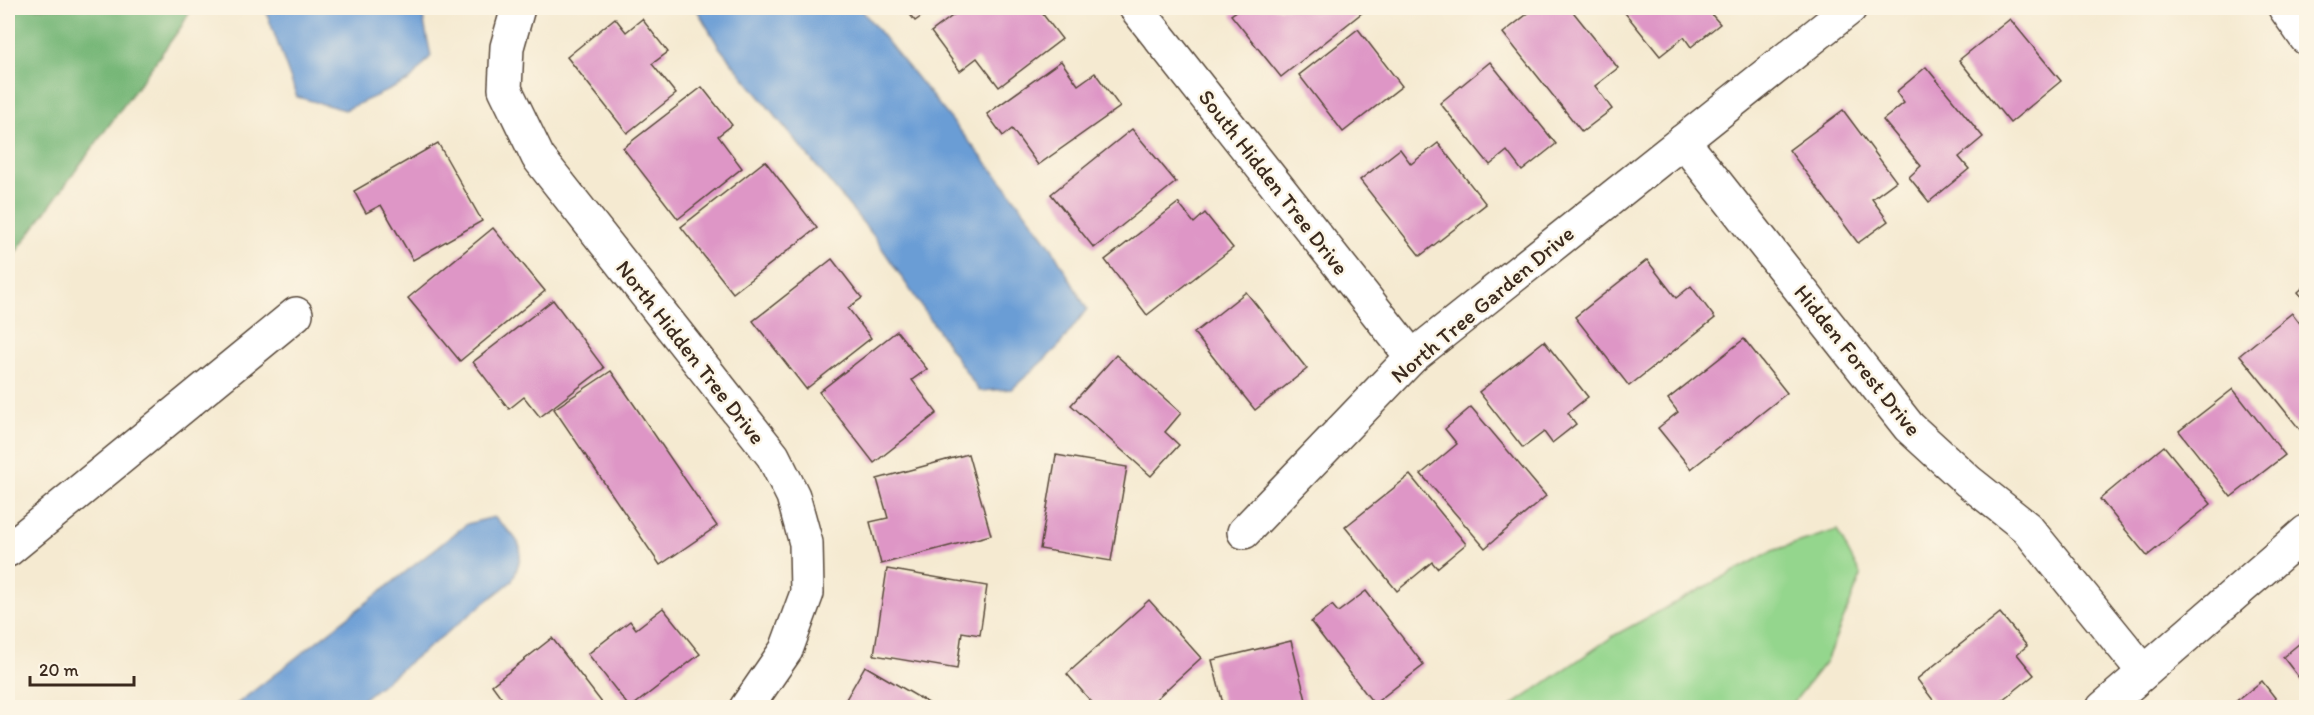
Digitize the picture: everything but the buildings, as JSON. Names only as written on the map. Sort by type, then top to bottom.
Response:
[{"type":"street","name":"North Hidden Tree Drive","points":[[518,8],[507,47],[505,89],[538,157],[772,456],[793,496],[806,543],[807,593],[786,650],[746,708]]},
{"type":"street","name":"South Hidden Tree Drive","points":[[1136,8],[1412,357]]},
{"type":"street","name":"North Tree Garden Drive","points":[[1244,532],[1412,357],[1850,8]]},
{"type":"street","points":[[2285,8],[2307,38]]},
{"type":"street","name":"Hidden Forest Drive","points":[[1683,141],[1909,427],[1968,482],[2027,528],[2144,672]]},
{"type":"street","points":[[8,550],[296,314]]},
{"type":"street","points":[[2103,708],[2307,532]]},
{"type":"green space","points":[[8,8],[192,8],[181,27],[8,263]]},
{"type":"green space","points":[[1837,530],[1861,576],[1826,661],[1790,707],[1510,707],[1615,635],[1772,551]]},
{"type":"water","points":[[265,8],[425,8],[422,13],[431,56],[409,81],[345,110],[297,97]]},
{"type":"water","points":[[696,8],[860,8],[1007,188],[1050,245],[1087,309],[1058,347],[1012,389],[979,391],[873,235],[719,47]]},
{"type":"water","points":[[494,517],[519,545],[520,559],[512,581],[353,707],[233,707],[467,524]]}]
